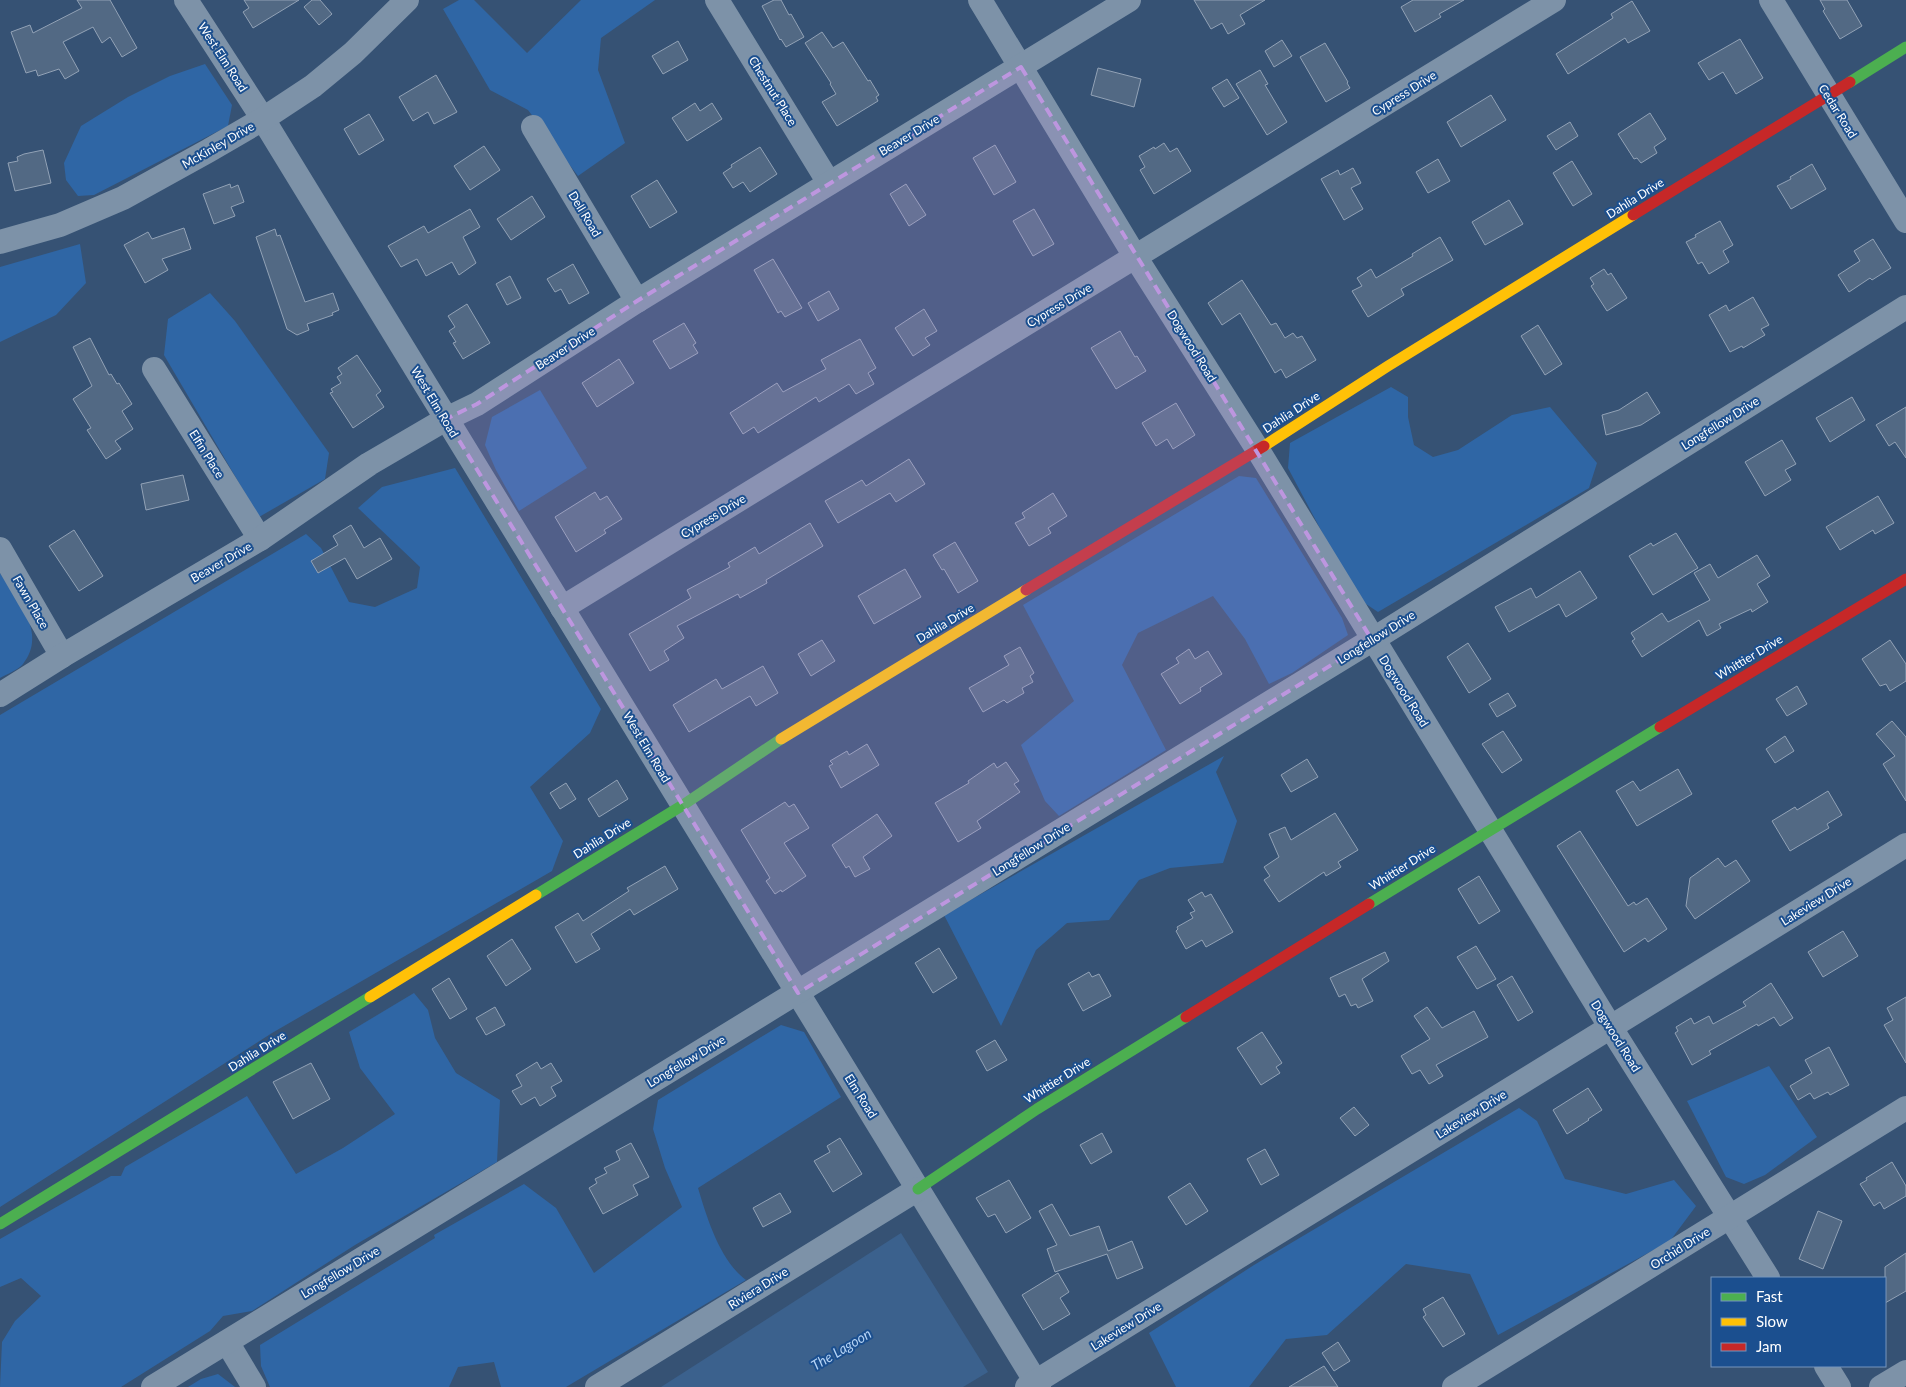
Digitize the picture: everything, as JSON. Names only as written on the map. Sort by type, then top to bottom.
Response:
[{"type":"street","name":"West Elm Road","points":[[186,0],[263,119],[683,805]]},
{"type":"street","name":"McKinley Drive","points":[[0,242],[60,224],[123,198],[263,119],[313,86],[346,59],[385,24],[407,0]]},
{"type":"street","name":"Chestnut Place","points":[[717,0],[829,183]]},
{"type":"street","name":"Dogwood Road","points":[[980,0],[1136,258],[1258,450],[1372,640],[1611,1028],[1767,1277]]},
{"type":"street","name":"Beaver Drive","points":[[0,694],[260,539],[369,464],[446,419],[477,404],[637,301],[1129,0]]},
{"type":"street","name":"Cypress Drive","points":[[562,608],[1136,258],[1554,0]]},
{"type":"street","name":"Cedar Road","points":[[1771,0],[1906,221]]},
{"type":"street","name":"Dahlia Drive","points":[[0,1224],[683,805],[793,731],[1258,450],[1388,366],[1906,47]]},
{"type":"street","name":"Dell Road","points":[[533,127],[637,301]]},
{"type":"street","name":"Longfellow Drive","points":[[153,1387],[1372,640],[1906,307]]},
{"type":"street","name":"Elfin Place","points":[[154,369],[260,539]]},
{"type":"street","name":"Fawn Place","points":[[0,549],[62,656]]},
{"type":"street","name":"Whittier Drive","points":[[918,1189],[1037,1108],[1490,829],[1906,579]]},
{"type":"street","name":"Elm Road","points":[[683,805],[918,1189],[1034,1385]]},
{"type":"street","name":"Lakeview Drive","points":[[1034,1385],[1906,845]]},
{"type":"street","name":"Orchid Drive","points":[[1454,1387],[1906,1108]]},
{"type":"street","name":"Riviera Drive","points":[[597,1387],[918,1189]]},
{"type":"street","points":[[226,1342],[254,1387]]},
{"type":"street","points":[[1827,1367],[1840,1387]]},
{"type":"street","points":[[1881,1387],[1906,1372]]},
{"type":"highlighted area","points":[[1021,67],[1372,640],[798,993],[446,419],[477,404],[637,301]]},
{"type":"shaded area","points":[[459,0],[474,0],[527,53],[581,0],[655,0],[601,38],[598,70],[625,143],[578,176],[528,110],[490,90],[443,9]]},
{"type":"shaded area","points":[[205,64],[232,105],[228,126],[94,195],[78,196],[66,180],[64,163],[81,126],[128,97],[170,76]]},
{"type":"shaded area","points":[[80,244],[86,283],[56,315],[0,342],[0,267]]},
{"type":"shaded area","points":[[210,293],[235,321],[329,453],[325,479],[259,517],[164,355],[168,319]]},
{"type":"shaded area","points":[[1391,387],[1408,397],[1408,417],[1414,445],[1433,457],[1458,450],[1512,415],[1550,407],[1597,463],[1589,488],[1378,612],[1357,598],[1288,468],[1290,443]]},
{"type":"shaded area","points":[[540,390],[587,468],[519,511],[496,470],[485,445],[492,417]]},
{"type":"shaded area","points":[[455,468],[601,709],[590,733],[530,787],[563,841],[552,871],[272,1033],[0,1207],[0,715],[306,534],[321,548],[349,602],[375,607],[417,588],[420,567],[358,508],[382,487]]},
{"type":"shaded area","points":[[1239,476],[1256,478],[1342,618],[1348,635],[1292,673],[1269,684],[1245,639],[1213,596],[1138,633],[1122,665],[1166,750],[1059,816],[1045,801],[1021,745],[1074,701],[1023,605]]},
{"type":"shaded area","points":[[0,573],[27,617],[32,640],[30,652],[23,664],[0,678]]},
{"type":"shaded area","points":[[1224,756],[1216,772],[1237,821],[1223,863],[1170,868],[1139,880],[1109,920],[1067,923],[1036,950],[1001,1026],[944,915]]},
{"type":"shaded area","points":[[414,993],[428,1010],[435,1038],[456,1073],[500,1100],[497,1162],[355,1245],[252,1311],[223,1316],[210,1331],[121,1387],[0,1387],[2,1342],[15,1321],[41,1296],[21,1278],[0,1287],[0,1239],[111,1176],[121,1176],[125,1167],[247,1096],[296,1174],[343,1148],[395,1114],[360,1068],[349,1032]]},
{"type":"shaded area","points":[[781,1025],[804,1032],[841,1097],[698,1188],[710,1225],[722,1250],[737,1272],[746,1280],[566,1387],[501,1387],[494,1362],[458,1367],[449,1387],[270,1387],[261,1366],[260,1345],[435,1238],[434,1235],[524,1184],[556,1208],[594,1273],[682,1207],[665,1168],[653,1129],[658,1100]]},
{"type":"shaded area","points":[[1769,1066],[1817,1137],[1765,1175],[1744,1184],[1726,1177],[1687,1101]]},
{"type":"shaded area","points":[[1519,1108],[1537,1121],[1565,1179],[1626,1194],[1674,1180],[1696,1206],[1670,1241],[1498,1335],[1470,1274],[1406,1264],[1327,1335],[1286,1339],[1249,1387],[1176,1387],[1149,1333],[1254,1265]]},
{"type":"shaded area","points":[[218,1374],[235,1387],[188,1387],[201,1379]]},
{"type":"water","name":"The Lagoon","points":[[901,1233],[988,1372],[963,1387],[661,1387]]},
{"type":"building","points":[[77,0],[110,0],[137,48],[122,57],[110,37],[102,43],[93,27],[63,42],[79,71],[65,79],[59,69],[38,76],[36,70],[26,73],[11,32],[30,25],[33,33],[82,8]]},
{"type":"building","points":[[244,0],[299,0],[253,28],[243,12],[249,8]]},
{"type":"building","points":[[312,0],[320,0],[332,14],[319,25],[304,7]]},
{"type":"building","points":[[774,0],[781,0],[804,37],[786,47],[780,40],[762,6]]},
{"type":"building","points":[[1194,0],[1265,0],[1240,15],[1245,24],[1228,34],[1222,23],[1211,29]]},
{"type":"building","points":[[1413,0],[1464,0],[1439,14],[1441,17],[1415,32],[1401,7]]},
{"type":"building","points":[[1820,0],[1847,0],[1862,26],[1840,39],[1823,11],[1825,9]]},
{"type":"building","points":[[1632,1],[1650,31],[1628,43],[1625,38],[1568,74],[1556,54],[1613,18],[1611,14]]},
{"type":"building","points":[[822,32],[833,48],[843,42],[879,95],[876,97],[878,101],[837,126],[822,102],[836,94],[805,43]]},
{"type":"building","points":[[1740,39],[1763,78],[1736,94],[1723,72],[1709,80],[1698,63]]},
{"type":"building","points":[[1282,40],[1292,56],[1274,67],[1265,51]]},
{"type":"building","points":[[678,41],[688,60],[663,74],[652,56]]},
{"type":"building","points":[[1325,43],[1350,88],[1326,102],[1300,57]]},
{"type":"building","points":[[1098,68],[1141,79],[1134,107],[1091,95]]},
{"type":"building","points":[[1260,70],[1268,84],[1265,85],[1287,122],[1267,135],[1236,84]]},
{"type":"building","points":[[436,75],[457,112],[434,124],[428,112],[413,121],[399,97]]},
{"type":"building","points":[[1227,79],[1239,98],[1224,107],[1212,88]]},
{"type":"building","points":[[1491,95],[1506,120],[1461,147],[1447,122]]},
{"type":"building","points":[[695,103],[700,111],[712,103],[722,119],[687,141],[672,118]]},
{"type":"building","points":[[1650,113],[1666,139],[1654,147],[1657,153],[1641,163],[1637,158],[1634,159],[1618,134]]},
{"type":"building","points":[[369,114],[384,140],[359,155],[344,129]]},
{"type":"building","points":[[1570,122],[1578,136],[1556,150],[1547,136]]},
{"type":"building","points":[[1164,143],[1170,152],[1177,148],[1191,171],[1154,194],[1140,170],[1145,167],[1139,156]]},
{"type":"building","points":[[995,145],[1016,182],[994,195],[973,158]]},
{"type":"building","points":[[484,146],[500,170],[470,190],[454,166]]},
{"type":"building","points":[[760,147],[777,174],[750,192],[743,182],[733,188],[723,173],[732,167],[731,165]]},
{"type":"building","points":[[43,150],[51,183],[15,191],[8,163],[18,161],[17,157],[24,154]]},
{"type":"building","points":[[1438,159],[1450,181],[1428,193],[1416,172]]},
{"type":"building","points":[[1572,161],[1592,194],[1573,206],[1553,173]]},
{"type":"building","points":[[1812,164],[1826,189],[1791,209],[1777,186],[1791,179],[1790,177]]},
{"type":"building","points":[[1353,168],[1361,183],[1351,188],[1363,209],[1344,220],[1321,179],[1338,170],[1340,175]]},
{"type":"building","points":[[657,180],[677,212],[650,228],[631,196]]},
{"type":"building","points":[[230,184],[231,188],[238,185],[244,202],[231,207],[235,216],[214,224],[203,194]]},
{"type":"building","points":[[906,184],[926,215],[909,226],[890,194]]},
{"type":"building","points":[[532,196],[545,217],[511,240],[497,219]]},
{"type":"building","points":[[1509,200],[1523,224],[1485,245],[1472,222]]},
{"type":"building","points":[[470,209],[480,227],[463,237],[476,263],[459,275],[452,262],[426,276],[417,259],[401,267],[388,246],[424,226],[428,233]]},
{"type":"building","points":[[1034,209],[1054,244],[1033,256],[1013,221]]},
{"type":"building","points":[[1720,221],[1733,245],[1723,251],[1729,262],[1709,274],[1702,262],[1698,264],[1686,242]]},
{"type":"building","points":[[184,228],[191,249],[162,259],[168,270],[145,283],[124,245],[148,232],[152,239]]},
{"type":"building","points":[[275,229],[277,236],[280,235],[305,302],[333,293],[339,310],[332,313],[333,315],[307,324],[309,330],[297,335],[287,329],[256,237]]},
{"type":"building","points":[[1440,237],[1453,260],[1401,289],[1404,295],[1368,317],[1352,291],[1362,286],[1357,278],[1371,269],[1376,278]]},
{"type":"building","points":[[1873,239],[1891,268],[1872,280],[1870,278],[1849,292],[1838,275],[1860,261],[1854,251]]},
{"type":"building","points":[[773,259],[802,308],[785,317],[781,311],[778,313],[754,270]]},
{"type":"building","points":[[573,264],[589,293],[569,304],[561,289],[555,292],[547,279]]},
{"type":"building","points":[[1604,269],[1608,275],[1611,273],[1627,298],[1607,311],[1591,286],[1594,284],[1590,278]]},
{"type":"building","points":[[510,276],[521,298],[507,305],[496,284]]},
{"type":"building","points":[[1242,280],[1271,325],[1276,323],[1285,338],[1293,333],[1297,338],[1302,336],[1316,360],[1286,378],[1281,369],[1275,373],[1240,313],[1222,325],[1208,303]]},
{"type":"building","points":[[829,291],[839,309],[818,321],[808,303]]},
{"type":"building","points":[[1753,297],[1769,325],[1761,329],[1765,335],[1743,348],[1742,346],[1730,352],[1709,315],[1726,305],[1729,311]]},
{"type":"building","points":[[467,304],[490,343],[463,359],[453,343],[456,342],[449,331],[455,327],[448,316]]},
{"type":"building","points":[[924,309],[937,331],[925,338],[930,345],[913,356],[895,328]]},
{"type":"building","points":[[684,323],[696,343],[693,345],[698,353],[670,369],[653,341]]},
{"type":"building","points":[[1538,325],[1562,364],[1545,375],[1521,336]]},
{"type":"building","points":[[1120,331],[1135,357],[1137,356],[1146,371],[1116,389],[1091,348]]},
{"type":"building","points":[[90,338],[109,375],[111,374],[117,384],[119,383],[132,404],[122,411],[133,429],[115,441],[121,449],[106,459],[87,430],[91,428],[73,399],[92,386],[73,347]]},
{"type":"building","points":[[860,339],[876,368],[868,373],[874,384],[856,394],[849,384],[819,402],[816,397],[758,433],[754,427],[743,434],[730,413],[777,383],[783,392],[826,369],[821,360]]},
{"type":"building","points":[[357,355],[381,391],[376,395],[384,407],[353,428],[330,393],[333,392],[331,389],[341,383],[337,377],[342,374],[338,368]]},
{"type":"building","points":[[619,359],[634,383],[597,407],[582,383]]},
{"type":"building","points":[[1647,392],[1660,413],[1641,425],[1606,435],[1602,415],[1619,410]]},
{"type":"building","points":[[1852,397],[1865,420],[1830,442],[1816,418]]},
{"type":"building","points":[[1176,403],[1195,435],[1173,449],[1167,439],[1156,446],[1142,423]]},
{"type":"building","points":[[1906,407],[1906,458],[1895,442],[1889,446],[1876,425]]},
{"type":"building","points":[[1782,440],[1796,464],[1785,470],[1791,480],[1765,496],[1745,462]]},
{"type":"building","points":[[909,459],[925,484],[896,502],[890,493],[838,523],[825,501],[862,480],[866,486]]},
{"type":"building","points":[[183,475],[189,500],[146,510],[141,484]]},
{"type":"building","points":[[595,492],[600,500],[607,496],[622,519],[604,530],[606,533],[576,552],[555,517]]},
{"type":"building","points":[[1053,493],[1067,516],[1048,528],[1051,533],[1029,546],[1015,523],[1025,518],[1022,513]]},
{"type":"building","points":[[1878,496],[1894,523],[1875,534],[1873,530],[1840,550],[1826,527]]},
{"type":"building","points":[[810,523],[823,546],[766,580],[767,583],[740,598],[738,594],[677,626],[684,638],[664,651],[669,660],[650,671],[629,634],[691,598],[687,590],[730,567],[728,563],[755,547],[759,554]]},
{"type":"building","points":[[351,525],[364,548],[380,538],[392,559],[357,579],[345,558],[318,573],[311,561],[338,545],[333,536]]},
{"type":"building","points":[[74,530],[103,576],[79,591],[49,546]]},
{"type":"building","points":[[1676,533],[1698,568],[1653,595],[1629,556],[1651,543],[1653,546]]},
{"type":"building","points":[[955,542],[978,581],[958,593],[933,555]]},
{"type":"building","points":[[1757,555],[1770,576],[1757,584],[1768,602],[1752,612],[1751,609],[1719,624],[1721,628],[1707,636],[1699,620],[1642,657],[1632,641],[1635,639],[1631,633],[1662,613],[1668,622],[1710,600],[1694,573],[1710,564],[1718,578]]},
{"type":"building","points":[[905,569],[921,597],[874,624],[858,596]]},
{"type":"building","points":[[1580,571],[1597,598],[1566,617],[1559,604],[1509,632],[1495,607],[1531,588],[1536,598]]},
{"type":"building","points":[[822,640],[835,661],[811,676],[798,654]]},
{"type":"building","points":[[1890,640],[1906,664],[1906,681],[1890,691],[1886,684],[1880,686],[1862,659]]},
{"type":"building","points":[[1468,643],[1491,679],[1469,693],[1447,657]]},
{"type":"building","points":[[1020,647],[1034,673],[1030,676],[1033,682],[1022,688],[1024,693],[1007,703],[1004,700],[983,712],[969,688],[1009,665],[1004,656]]},
{"type":"building","points":[[1189,649],[1195,659],[1208,651],[1222,674],[1200,688],[1201,691],[1180,704],[1161,674],[1179,663],[1176,658]]},
{"type":"building","points":[[763,666],[778,693],[756,706],[750,696],[689,732],[673,705],[716,679],[722,689]]},
{"type":"building","points":[[1797,686],[1807,704],[1787,716],[1776,699]]},
{"type":"building","points":[[1508,693],[1516,706],[1497,717],[1489,704]]},
{"type":"building","points":[[1892,721],[1906,737],[1906,801],[1883,764],[1895,756],[1876,734]]},
{"type":"building","points":[[1503,731],[1522,760],[1502,773],[1482,744]]},
{"type":"building","points":[[1785,736],[1794,751],[1775,763],[1766,749]]},
{"type":"building","points":[[867,744],[879,765],[841,788],[829,766],[833,764],[830,761],[847,751],[849,755]]},
{"type":"building","points":[[1307,759],[1318,777],[1291,792],[1281,775]]},
{"type":"building","points":[[1006,762],[1019,781],[1014,784],[1020,792],[977,821],[981,828],[958,842],[935,803],[969,783],[968,781],[994,763],[997,768]]},
{"type":"building","points":[[1678,769],[1692,794],[1637,826],[1616,791],[1633,781],[1640,791]]},
{"type":"building","points":[[617,780],[628,799],[599,817],[588,799]]},
{"type":"building","points":[[566,783],[576,799],[560,809],[550,793]]},
{"type":"building","points":[[1828,791],[1842,815],[1827,824],[1829,828],[1790,851],[1772,821],[1795,807],[1797,810]]},
{"type":"building","points":[[785,802],[789,807],[794,804],[809,828],[784,843],[806,876],[782,892],[781,890],[775,894],[766,881],[770,878],[741,830]]},
{"type":"building","points":[[1335,813],[1358,850],[1338,862],[1341,867],[1326,876],[1324,872],[1279,902],[1264,880],[1270,876],[1264,867],[1279,857],[1269,834],[1285,827],[1291,840]]},
{"type":"building","points":[[877,814],[892,836],[863,857],[870,869],[855,877],[849,866],[846,868],[832,845]]},
{"type":"building","points":[[1580,831],[1628,906],[1634,902],[1636,905],[1647,898],[1667,929],[1648,942],[1645,938],[1624,952],[1557,846]]},
{"type":"building","points":[[1718,858],[1725,867],[1736,860],[1750,881],[1695,919],[1686,906],[1690,878]]},
{"type":"building","points":[[665,866],[678,889],[634,915],[630,909],[591,934],[600,949],[576,963],[555,927],[578,913],[583,921],[629,891],[627,888]]},
{"type":"building","points":[[1479,876],[1500,911],[1479,924],[1458,889]]},
{"type":"building","points":[[1202,892],[1205,897],[1211,894],[1233,932],[1206,947],[1202,940],[1186,949],[1176,931],[1177,927],[1193,918],[1190,913],[1195,911],[1188,900]]},
{"type":"building","points":[[1843,931],[1858,956],[1823,977],[1808,952]]},
{"type":"building","points":[[512,939],[531,969],[506,986],[487,956]]},
{"type":"building","points":[[1476,946],[1496,979],[1477,989],[1457,957]]},
{"type":"building","points":[[939,948],[957,978],[933,993],[915,963]]},
{"type":"building","points":[[1385,952],[1389,961],[1362,979],[1373,1001],[1358,1008],[1356,1004],[1351,1006],[1345,994],[1339,997],[1330,978]]},
{"type":"building","points":[[1089,972],[1092,977],[1099,974],[1111,996],[1083,1011],[1068,984]]},
{"type":"building","points":[[1512,976],[1533,1012],[1518,1021],[1497,985]]},
{"type":"building","points":[[449,978],[467,1009],[450,1019],[432,989]]},
{"type":"building","points":[[1771,983],[1793,1018],[1780,1026],[1774,1017],[1758,1026],[1757,1024],[1709,1051],[1711,1054],[1692,1065],[1675,1033],[1678,1031],[1676,1027],[1691,1018],[1694,1024],[1709,1016],[1713,1024],[1746,1006],[1743,1002]]},
{"type":"building","points":[[1906,997],[1906,1063],[1884,1025],[1893,1020],[1887,1008]]},
{"type":"building","points":[[495,1007],[505,1025],[486,1035],[476,1018]]},
{"type":"building","points":[[1427,1007],[1442,1028],[1474,1011],[1488,1037],[1436,1065],[1443,1076],[1429,1084],[1420,1070],[1412,1074],[1401,1056],[1430,1039],[1414,1016]]},
{"type":"building","points":[[1262,1032],[1282,1063],[1276,1067],[1280,1073],[1261,1085],[1237,1048]]},
{"type":"building","points":[[995,1040],[1007,1060],[987,1071],[976,1051]]},
{"type":"building","points":[[1829,1047],[1849,1085],[1830,1095],[1828,1092],[1814,1099],[1810,1093],[1798,1100],[1790,1086],[1812,1073],[1805,1060]]},
{"type":"building","points":[[537,1062],[541,1069],[551,1063],[562,1081],[551,1087],[556,1096],[540,1106],[535,1097],[521,1105],[512,1091],[522,1086],[516,1075]]},
{"type":"building","points":[[311,1063],[330,1099],[293,1119],[273,1082]]},
{"type":"building","points":[[1588,1088],[1602,1110],[1567,1134],[1553,1110]]},
{"type":"building","points":[[1354,1107],[1369,1125],[1355,1136],[1340,1118]]},
{"type":"building","points":[[1102,1133],[1112,1152],[1091,1164],[1080,1145]]},
{"type":"building","points":[[840,1138],[862,1174],[833,1192],[814,1161],[830,1152],[827,1146]]},
{"type":"building","points":[[631,1143],[649,1177],[633,1185],[638,1195],[603,1214],[589,1188],[597,1183],[595,1179],[607,1173],[604,1168],[620,1160],[616,1151]]},
{"type":"building","points":[[1265,1149],[1279,1175],[1261,1185],[1247,1159]]},
{"type":"building","points":[[1892,1162],[1906,1186],[1906,1196],[1884,1209],[1880,1202],[1874,1206],[1860,1184],[1867,1180],[1866,1178]]},
{"type":"building","points":[[1009,1180],[1031,1218],[1006,1233],[995,1214],[988,1217],[976,1198]]},
{"type":"building","points":[[1190,1183],[1208,1211],[1186,1225],[1168,1197]]},
{"type":"building","points":[[780,1193],[791,1212],[763,1227],[753,1208]]},
{"type":"building","points":[[1052,1204],[1070,1236],[1099,1226],[1108,1251],[1132,1241],[1143,1268],[1117,1279],[1107,1254],[1055,1272],[1047,1249],[1057,1245],[1039,1211]]},
{"type":"building","points":[[1818,1211],[1842,1221],[1823,1269],[1799,1259]]},
{"type":"building","points":[[1906,1253],[1906,1291],[1886,1302],[1886,1277],[1885,1267]]},
{"type":"building","points":[[1058,1273],[1069,1292],[1060,1298],[1070,1314],[1043,1330],[1022,1295]]},
{"type":"building","points":[[1443,1297],[1465,1334],[1443,1347],[1423,1317],[1426,1315],[1423,1309]]},
{"type":"building","points":[[1338,1342],[1350,1361],[1334,1371],[1322,1353]]},
{"type":"building","points":[[1324,1366],[1338,1387],[1289,1387]]},
{"type":"traffic: fast","points":[[1850,82],[1906,47]]},
{"type":"traffic: fast","points":[[1369,904],[1660,727]]},
{"type":"traffic: fast","points":[[536,895],[683,805],[781,739]]},
{"type":"traffic: fast","points":[[0,1224],[370,997]]},
{"type":"traffic: fast","points":[[918,1189],[1037,1109],[1186,1017]]},
{"type":"traffic: slow","points":[[1264,446],[1388,366],[1633,215]]},
{"type":"traffic: slow","points":[[781,739],[1026,590]]},
{"type":"traffic: slow","points":[[370,997],[536,895]]},
{"type":"traffic: jam","points":[[1633,215],[1850,82]]},
{"type":"traffic: jam","points":[[1026,590],[1264,446]]},
{"type":"traffic: jam","points":[[1660,727],[1906,579]]},
{"type":"traffic: jam","points":[[1186,1017],[1369,904]]}]
